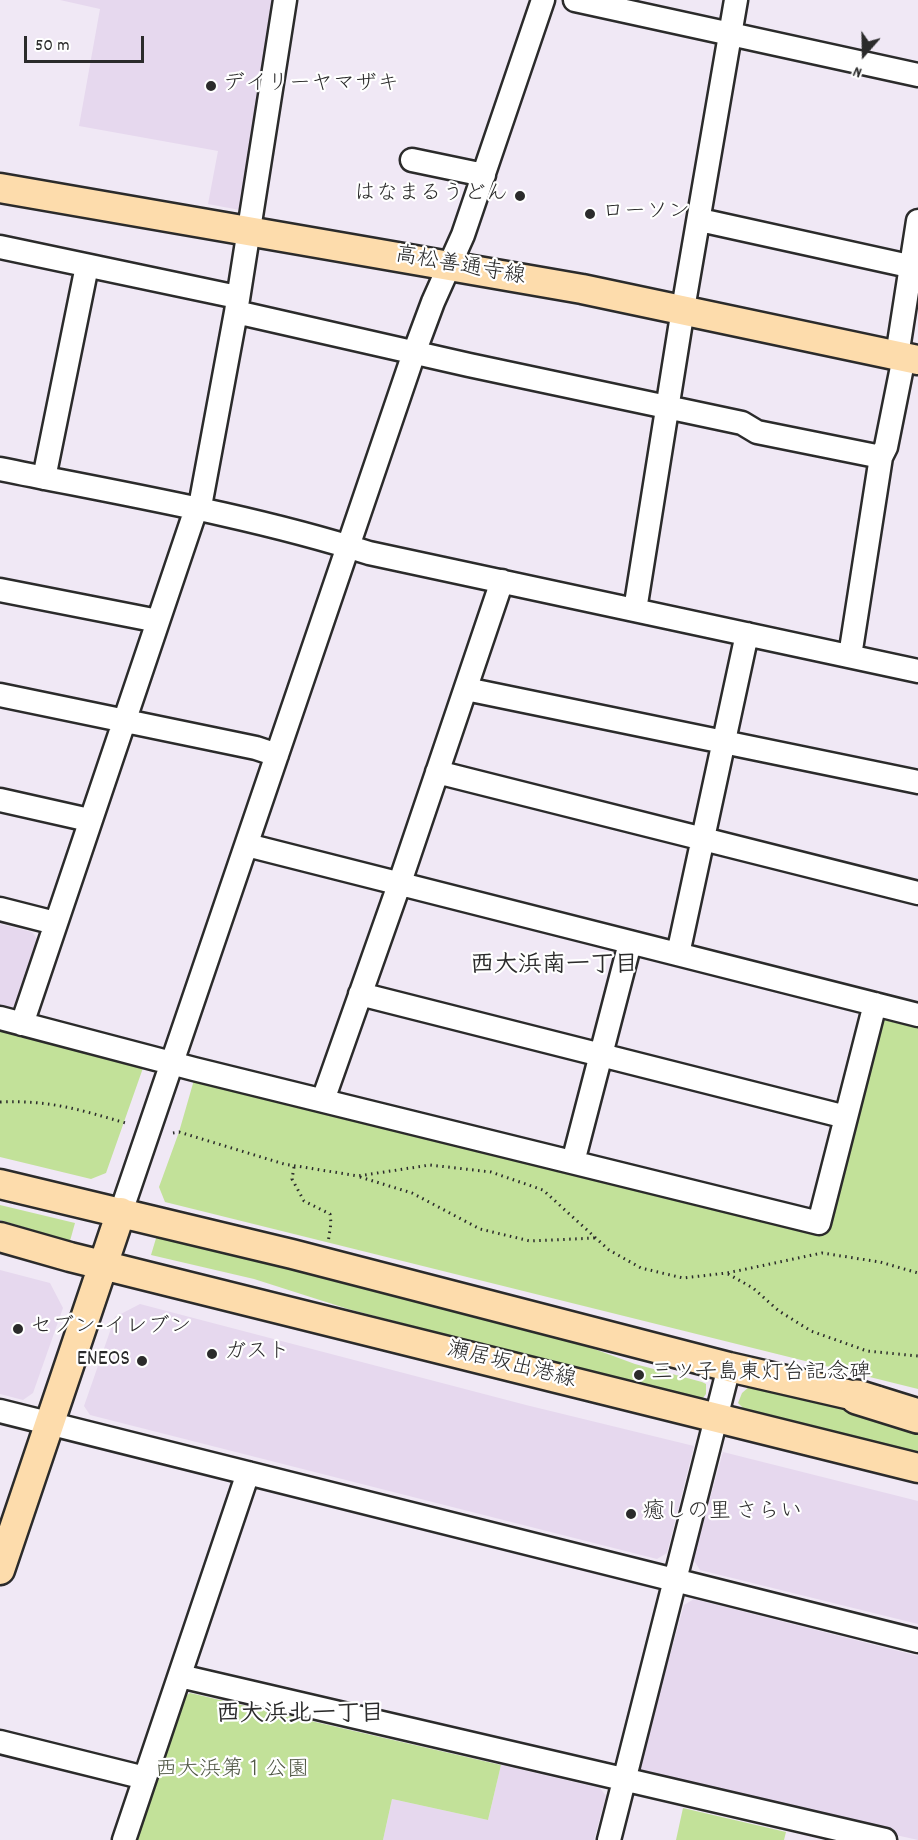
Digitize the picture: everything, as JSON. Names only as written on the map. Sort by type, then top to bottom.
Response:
[{"type":"highway","points":[[857,1397],[918,1417]]},
{"type":"main road","name":"高松善通寺線","points":[[0,188],[582,289],[906,358]]},
{"type":"main road","points":[[0,1184],[292,1254],[729,1367],[918,1410]]},
{"type":"main road","points":[[0,1570],[121,1212]]},
{"type":"main road","name":"瀬居坂出港線","points":[[0,1237],[918,1468]]},
{"type":"street","points":[[22,1024],[89,820],[196,509],[201,501],[250,232],[285,0]]},
{"type":"street","points":[[121,1212],[414,353],[433,302],[463,235],[543,0]]},
{"type":"street","points":[[575,0],[918,75]]},
{"type":"street","points":[[635,610],[683,309],[736,0]]},
{"type":"street","points":[[412,160],[484,175]]},
{"type":"street","points":[[700,220],[914,267]]},
{"type":"street","points":[[850,656],[881,457],[886,447],[906,358],[918,220]]},
{"type":"street","points":[[0,247],[87,266],[414,353],[741,423],[756,432],[881,457]]},
{"type":"street","points":[[44,478],[87,266]]},
{"type":"street","points":[[0,469],[196,509],[369,553],[918,671]]},
{"type":"street","points":[[323,1100],[502,581]]},
{"type":"street","points":[[0,590],[158,621]]},
{"type":"street","points":[[678,954],[747,634]]},
{"type":"street","points":[[466,689],[918,782]]},
{"type":"street","points":[[0,695],[124,719],[256,748],[277,755]]},
{"type":"street","points":[[437,772],[918,893]]},
{"type":"street","points":[[0,800],[89,820]]},
{"type":"street","points":[[247,845],[918,1015]]},
{"type":"street","points":[[0,909],[55,922]]},
{"type":"street","points":[[573,1162],[630,942]]},
{"type":"street","points":[[360,994],[846,1117]]},
{"type":"street","points":[[0,1018],[819,1223],[875,1004]]},
{"type":"street","points":[[609,1840],[729,1367]]},
{"type":"street","points":[[0,1411],[918,1641]]},
{"type":"street","points":[[124,1840],[248,1473]]},
{"type":"street","points":[[180,1676],[885,1840]]},
{"type":"street","points":[[0,1742],[145,1778]]},
{"type":"path","points":[[0,1102],[31,1101],[71,1107],[129,1124]]},
{"type":"path","points":[[173,1133],[179,1132],[294,1166],[358,1176],[412,1193],[480,1229],[530,1241],[596,1238]]},
{"type":"path","points":[[358,1176],[430,1165],[491,1172],[543,1190],[609,1250],[642,1268],[683,1278],[727,1273],[822,1252],[880,1262],[918,1273]]},
{"type":"path","points":[[294,1166],[292,1179],[304,1201],[330,1214],[327,1248]]},
{"type":"path","points":[[727,1273],[753,1288],[779,1311],[811,1331],[867,1351],[918,1356]]},
{"type":"shaded area","points":[[60,0],[279,0],[245,211],[208,204],[218,151],[79,126],[100,9]]},
{"type":"shaded area","points":[[0,924],[32,932],[38,940],[13,1010],[0,1012]]},
{"type":"shaded area","points":[[0,1270],[50,1283],[63,1308],[33,1393],[23,1400],[0,1394]]},
{"type":"shaded area","points":[[140,1304],[526,1405],[694,1446],[667,1553],[657,1559],[90,1415],[84,1406],[115,1317]]},
{"type":"shaded area","points":[[723,1452],[918,1501],[918,1624],[700,1570],[693,1559]]},
{"type":"shaded area","points":[[694,1599],[918,1656],[918,1840],[646,1779],[638,1768],[684,1605]]},
{"type":"shaded area","points":[[501,1765],[600,1788],[606,1796],[594,1840],[383,1840],[392,1799],[488,1820]]},
{"type":"green space","points":[[884,1020],[918,1028],[918,1389],[165,1202],[159,1187],[179,1132],[194,1080],[200,1077],[825,1233],[878,1024]]},
{"type":"green space","points":[[0,1025],[140,1062],[143,1068],[106,1173],[91,1179],[0,1157]]},
{"type":"green space","points":[[0,1205],[75,1223],[70,1241],[0,1220]]},
{"type":"green space","points":[[157,1235],[567,1339],[635,1364],[702,1382],[706,1384],[706,1394],[697,1400],[348,1309],[254,1279],[151,1255]]},
{"type":"green space","points":[[750,1386],[918,1428],[918,1453],[746,1411],[738,1403],[742,1393]]},
{"type":"green space","name":"西大浜第１公園","points":[[190,1693],[501,1765],[488,1820],[392,1799],[383,1840],[135,1840],[184,1697]]},
{"type":"green space","points":[[683,1808],[786,1832],[784,1840],[676,1840]]},
{"type":"place","name":"デイリーヤマザキ","points":[[211,86]]},
{"type":"place","name":"はなまるうどん","points":[[520,196]]},
{"type":"place","name":"ローソン","points":[[590,214]]},
{"type":"place","name":"セブン-イレブン","points":[[18,1329]]},
{"type":"place","name":"ガスト","points":[[212,1354]]},
{"type":"place","name":"ENEOS","points":[[142,1361]]},
{"type":"place","name":"三ツ子島東灯台記念碑","points":[[639,1375]]},
{"type":"place","name":"癒しの里 さらい","points":[[631,1514]]},
{"type":"district","name":"西大浜南一丁目","points":[[554,968]]},
{"type":"district","name":"西大浜北一丁目","points":[[300,1717]]}]
